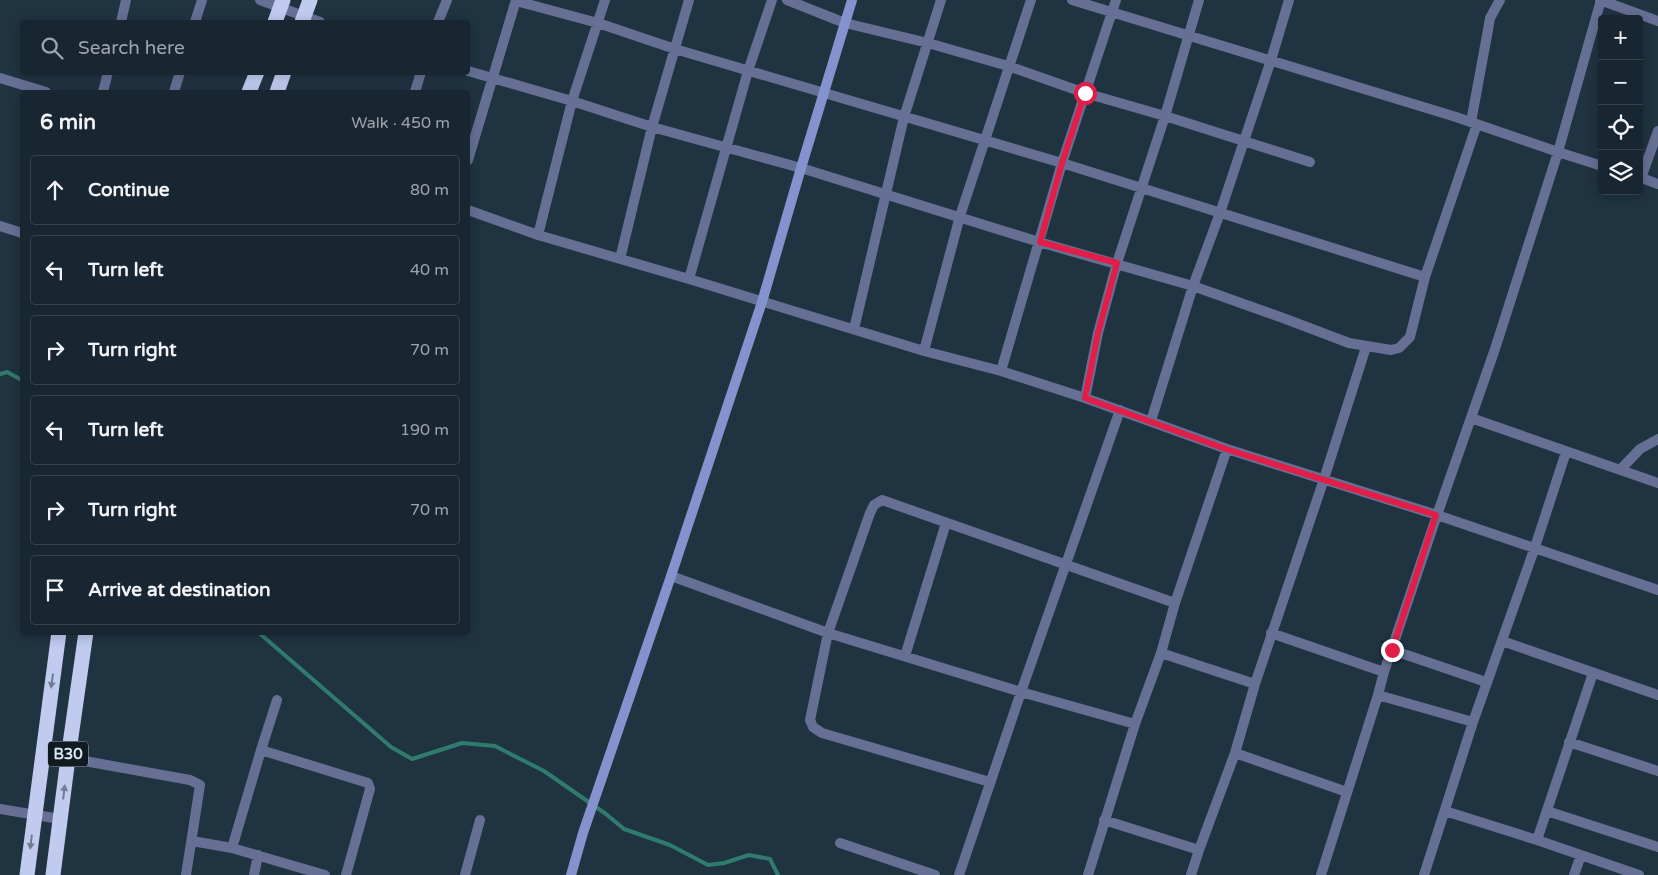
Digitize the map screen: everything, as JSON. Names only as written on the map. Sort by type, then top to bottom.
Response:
[{"type":"highway","points":[[303,20],[310,0]]},
{"type":"highway","points":[[276,20],[282,4]]},
{"type":"highway","points":[[251,90],[256,75]]},
{"type":"highway","points":[[278,90],[283,75]]},
{"type":"highway","name":"B30","points":[[27,875],[59,635]]},
{"type":"highway","name":"B30","points":[[53,875],[86,635]]},
{"type":"street","points":[[121,20],[126,0]]},
{"type":"street","points":[[196,20],[202,0]]},
{"type":"street","points":[[260,0],[282,4],[303,20]]},
{"type":"street","points":[[439,20],[447,0]]},
{"type":"street","points":[[470,153],[516,0],[598,23],[675,49],[823,94],[1062,163],[1426,277]]},
{"type":"street","points":[[538,235],[572,101],[605,0]]},
{"type":"street","points":[[620,259],[652,127],[689,0]]},
{"type":"street","points":[[689,279],[748,71],[772,0]]},
{"type":"street","points":[[788,0],[845,23],[928,43],[1008,66],[1085,93],[1310,162]]},
{"type":"street","points":[[571,875],[583,832],[600,787],[762,302],[852,0]]},
{"type":"street","points":[[854,329],[904,117],[941,0]]},
{"type":"street","points":[[924,351],[960,216],[1030,0]]},
{"type":"street","points":[[1072,0],[1474,123],[1598,165]]},
{"type":"street","points":[[1002,371],[1062,163],[1116,0]]},
{"type":"street","points":[[1085,398],[1098,333],[1117,263],[1165,116],[1199,0]]},
{"type":"street","points":[[1151,421],[1194,286],[1271,60],[1289,0]]},
{"type":"street","points":[[470,72],[572,101],[652,127],[801,168],[1040,242],[1194,286],[1349,343],[1391,350],[1399,348],[1410,337],[1426,277],[1474,123],[1490,18],[1500,0]]},
{"type":"street","points":[[1321,875],[1384,672],[1436,515],[1495,349],[1558,152],[1600,0],[1658,21]]},
{"type":"street","points":[[104,90],[107,75]]},
{"type":"street","points":[[175,90],[179,75]]},
{"type":"street","points":[[416,90],[420,75]]},
{"type":"street","points":[[0,78],[39,90]]},
{"type":"street","points":[[1643,170],[1658,131]]},
{"type":"street","points":[[1643,179],[1658,184]]},
{"type":"street","points":[[470,211],[538,235],[924,351],[1002,371],[1120,410],[1226,449],[1324,478],[1535,547],[1658,590]]},
{"type":"street","points":[[0,226],[20,232]]},
{"type":"street","points":[[1191,875],[1235,753],[1254,684],[1324,478],[1366,346]]},
{"type":"street","points":[[959,875],[1020,692],[1120,410]]},
{"type":"street","points":[[1471,418],[1658,483]]},
{"type":"street","points":[[1620,470],[1640,449],[1658,439]]},
{"type":"street","points":[[1088,875],[1135,724],[1226,449]]},
{"type":"street","points":[[1424,875],[1472,722],[1535,547],[1566,452]]},
{"type":"street","points":[[990,782],[822,733],[813,727],[810,720],[828,633],[874,505],[882,500],[1175,603]]},
{"type":"street","points":[[905,656],[946,523]]},
{"type":"street","points":[[671,576],[828,633],[1020,692],[1135,724]]},
{"type":"street","points":[[1271,633],[1384,672]]},
{"type":"street","points":[[1502,641],[1658,695]]},
{"type":"street","points":[[1392,650],[1486,682]]},
{"type":"street","points":[[1160,653],[1254,684]]},
{"type":"street","points":[[1537,840],[1593,673]]},
{"type":"street","points":[[1378,695],[1472,722]]},
{"type":"street","points":[[232,848],[277,700]]},
{"type":"street","points":[[1569,742],[1658,771]]},
{"type":"street","points":[[261,750],[368,784],[370,789],[346,875]]},
{"type":"street","points":[[1235,753],[1347,792]]},
{"type":"street","points":[[68,758],[190,780],[200,785],[186,875]]},
{"type":"street","points":[[0,808],[60,819]]},
{"type":"street","points":[[1445,811],[1638,875]]},
{"type":"street","points":[[1547,811],[1658,847]]},
{"type":"street","points":[[465,875],[480,820]]},
{"type":"street","points":[[1104,820],[1199,850]]},
{"type":"street","points":[[192,841],[232,848],[325,875]]},
{"type":"street","points":[[840,844],[935,875]]},
{"type":"street","points":[[254,875],[258,855]]},
{"type":"street","points":[[1574,875],[1581,855]]},
{"type":"waterway","points":[[0,374],[7,372],[20,379]]},
{"type":"waterway","points":[[261,635],[391,747],[412,759],[462,743],[495,746],[544,771],[606,814],[624,829],[670,845],[708,865],[724,863],[749,855],[770,859],[778,875]]},
{"type":"route","points":[[1085,93],[1062,163],[1040,242],[1117,263],[1098,333],[1085,398],[1226,449],[1324,478],[1436,515],[1392,650]]}]
